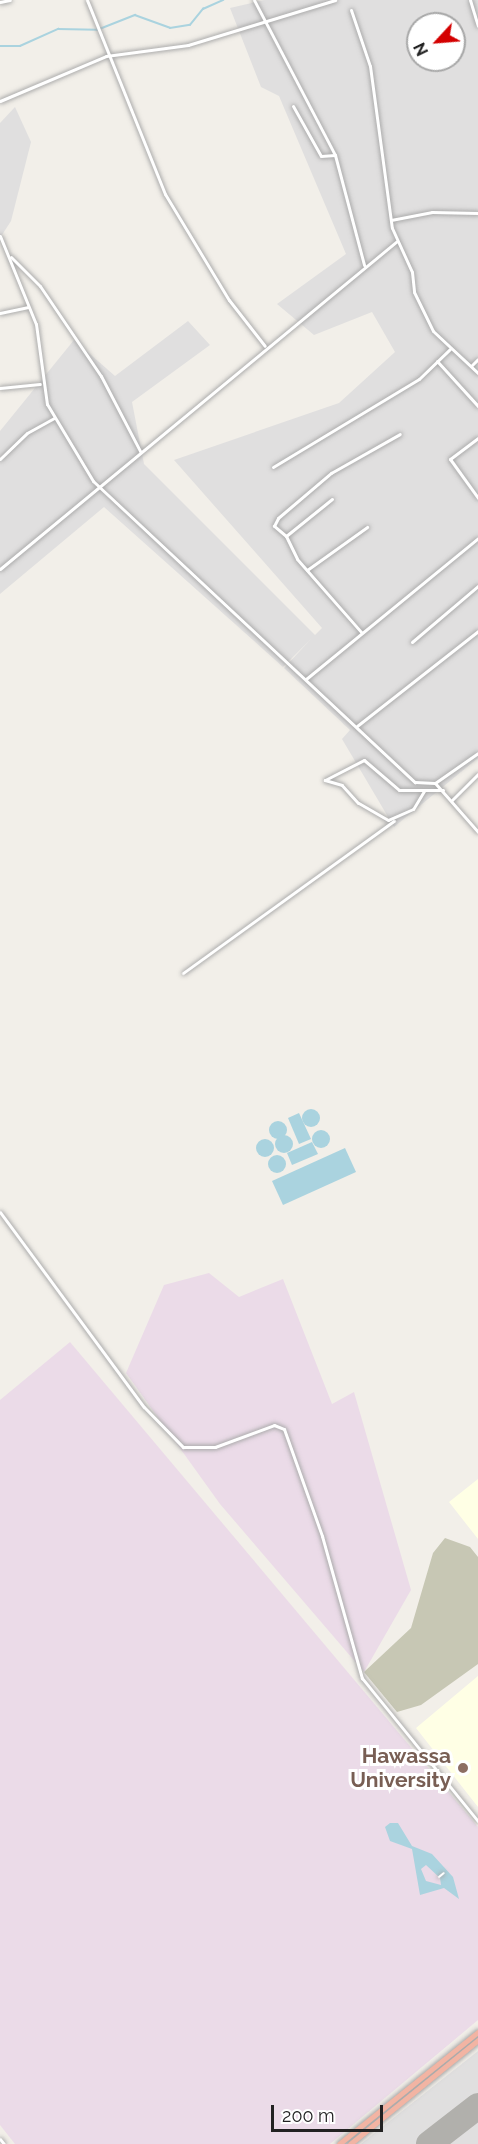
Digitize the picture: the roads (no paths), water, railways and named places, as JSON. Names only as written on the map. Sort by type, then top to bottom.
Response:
[{"type":"highway","points":[[339,2144],[478,2032]]},
{"type":"highway","points":[[350,2144],[478,2040]]},
{"type":"street","points":[[0,2],[10,0]]},
{"type":"street","points":[[87,0],[106,56],[176,216],[264,346]]},
{"type":"street","points":[[254,0],[335,155],[364,265]]},
{"type":"street","points":[[0,101],[106,56],[188,45],[263,18],[335,0]]},
{"type":"street","points":[[470,0],[478,26]]},
{"type":"street","points":[[351,10],[370,66],[391,220],[396,242],[412,272],[417,303],[450,349],[472,365],[478,373]]},
{"type":"street","points":[[293,106],[321,156],[335,155]]},
{"type":"street","points":[[391,220],[432,212],[478,213]]},
{"type":"street","points":[[0,236],[10,257],[39,343],[41,384],[54,418],[79,463],[415,782],[435,783],[478,753]]},
{"type":"street","points":[[0,569],[264,346],[356,278],[364,265],[396,242]]},
{"type":"street","points":[[10,257],[40,286],[101,376],[140,451]]},
{"type":"street","points":[[0,313],[28,307]]},
{"type":"street","points":[[273,467],[398,393],[450,349]]},
{"type":"street","points":[[472,365],[478,359]]},
{"type":"street","points":[[437,361],[478,405]]},
{"type":"street","points":[[0,388],[41,384]]},
{"type":"street","points":[[0,459],[27,433],[54,418]]},
{"type":"street","points":[[362,633],[307,570],[286,536],[274,526],[278,518],[331,472],[400,434]]},
{"type":"street","points":[[478,438],[450,459],[478,498]]},
{"type":"street","points":[[286,536],[332,499]]},
{"type":"street","points":[[307,570],[368,527]]},
{"type":"street","points":[[306,679],[478,538]]},
{"type":"street","points":[[412,642],[478,586]]},
{"type":"street","points":[[356,727],[478,631]]},
{"type":"street","points":[[395,819],[381,819],[342,785],[325,780],[364,760],[399,790],[443,790]]},
{"type":"street","points":[[452,800],[478,774]]},
{"type":"street","points":[[435,783],[478,832]]},
{"type":"street","points":[[183,973],[395,819],[413,809],[424,791]]},
{"type":"street","points":[[0,1212],[144,1407],[183,1447],[215,1448],[274,1425],[284,1429],[322,1536],[362,1678],[478,1821]]},
{"type":"street","points":[[439,1877],[444,1873]]},
{"type":"street","points":[[0,2139],[4,2144]]},
{"type":"water","points":[[311,1109],[317,1112],[320,1118],[317,1124],[311,1127],[305,1124],[302,1118],[305,1112]]},
{"type":"water","points":[[299,1113],[311,1139],[299,1144],[288,1118]]},
{"type":"water","points":[[278,1121],[284,1124],[287,1130],[284,1136],[278,1139],[272,1136],[269,1130],[272,1124]]},
{"type":"water","points":[[321,1130],[327,1133],[330,1139],[327,1145],[321,1148],[315,1145],[312,1139],[315,1133]]},
{"type":"water","points":[[284,1135],[290,1138],[293,1144],[290,1150],[284,1153],[278,1150],[275,1144],[278,1138]]},
{"type":"water","points":[[265,1139],[271,1142],[274,1148],[271,1154],[265,1157],[259,1154],[256,1148],[259,1142]]},
{"type":"water","points":[[312,1142],[318,1154],[292,1165],[287,1153]]},
{"type":"water","points":[[345,1148],[356,1172],[283,1205],[272,1181]]},
{"type":"water","points":[[277,1155],[283,1158],[286,1164],[283,1170],[277,1173],[271,1170],[268,1164],[271,1158]]},
{"type":"water","points":[[390,1823],[398,1823],[412,1846],[432,1854],[453,1877],[459,1899],[444,1888],[420,1895],[412,1849],[390,1841],[385,1827]],"holes":[[[426,1865],[440,1878],[441,1885],[426,1881],[421,1869]]]},
{"type":"waterway","points":[[0,46],[20,46],[58,29],[97,30],[135,15],[170,28],[190,25],[203,9],[223,0]]},
{"type":"place","name":"Hawassa University","points":[[463,1768]]}]
